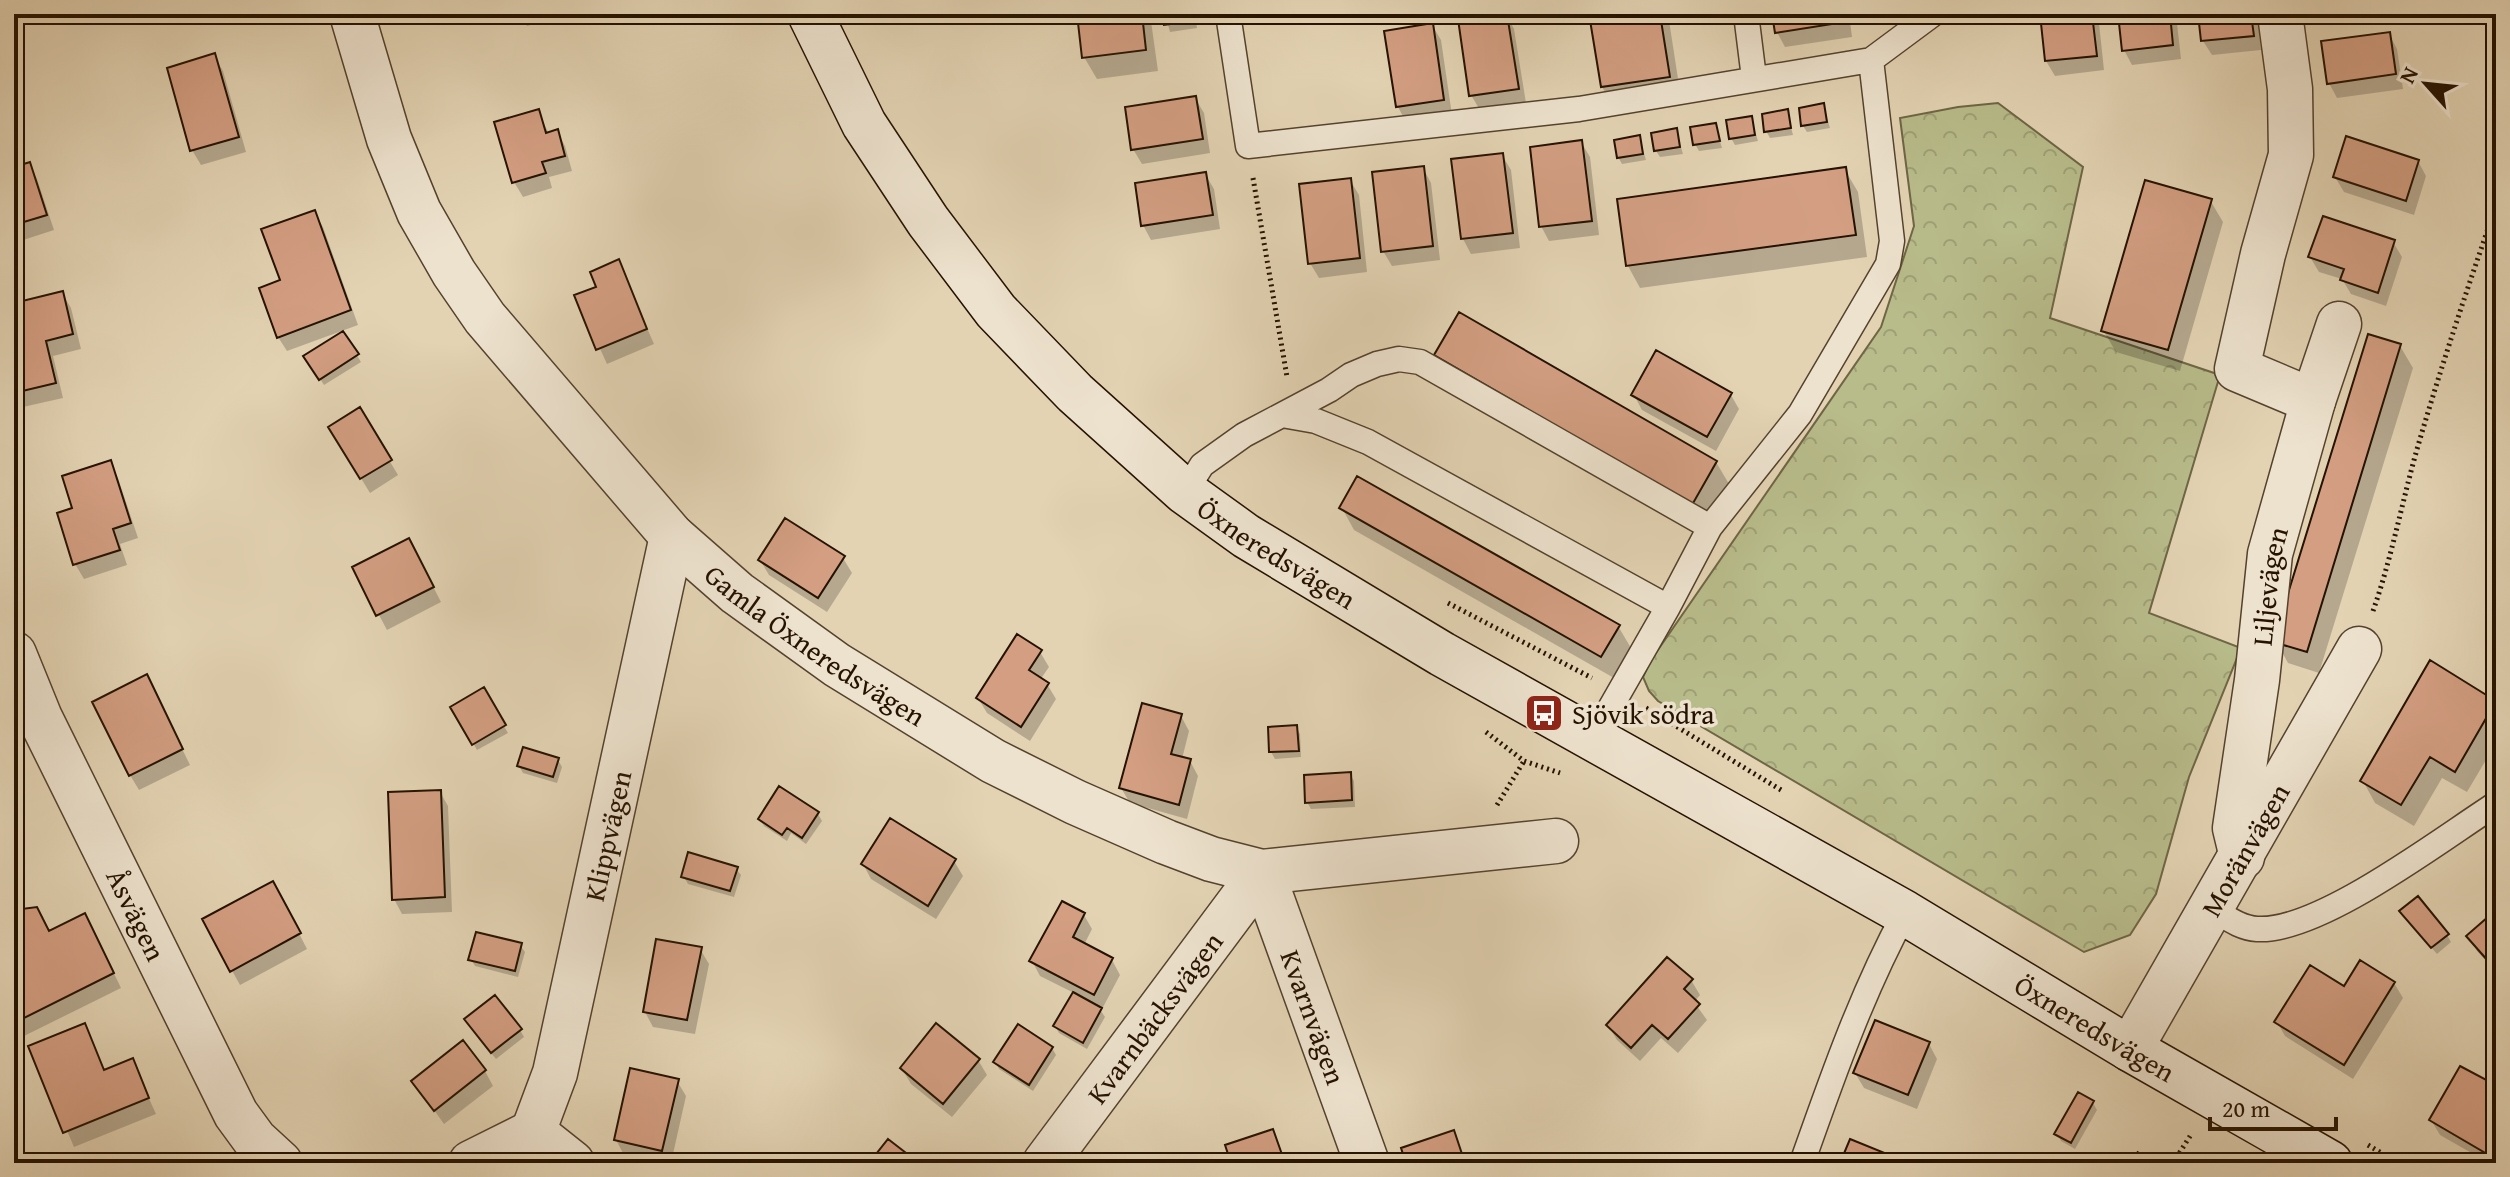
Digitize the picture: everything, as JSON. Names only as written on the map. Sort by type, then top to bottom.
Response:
[{"type":"street","name":"Gamla Öxneredsvägen","points":[[352,14],[389,139],[419,212],[454,273],[485,318],[672,536],[737,593],[837,665],[993,761],[1075,802],[1211,859],[1262,872],[1556,841]]},
{"type":"street","name":"Öxneredsvägen","points":[[810,14],[864,124],[928,221],[996,311],[1075,393],[1185,492],[1246,536],[1442,654],[1905,913],[2130,1049],[2344,1151]]},
{"type":"street","points":[[2280,14],[2290,89],[2291,155],[2263,254],[2237,369],[2313,401]]},
{"type":"street","name":"Liljevägen","points":[[2242,857],[2235,828],[2257,680],[2270,554],[2313,401],[2339,324]]},
{"type":"street","name":"Klippvägen","points":[[533,1132],[555,1073],[672,536]]},
{"type":"street","name":"Moränvägen","points":[[2130,1049],[2359,649]]},
{"type":"street","name":"Åsvägen","points":[[14,654],[40,718],[236,1114],[255,1140],[280,1163]]},
{"type":"street","name":"Kvarnbäcksvägen","points":[[1045,1163],[1262,872]]},
{"type":"street","name":"Kvarnvägen","points":[[1262,872],[1367,1163]]},
{"type":"street","points":[[471,1163],[533,1132],[572,1163]]},
{"type":"lane","points":[[1228,14],[1248,146],[1579,109],[1871,60],[1933,14]]},
{"type":"lane","points":[[1746,14],[1754,78]]},
{"type":"lane","points":[[1592,740],[1710,527],[1800,414],[1888,264],[1891,229],[1871,60]]},
{"type":"lane","points":[[1185,492],[1202,465],[1244,435],[1351,375],[1399,359],[1420,362],[1710,527]]},
{"type":"lane","points":[[1292,410],[1368,442],[1668,607]]},
{"type":"lane","points":[[2212,909],[2237,924],[2254,929],[2278,929],[2308,920],[2367,888],[2496,804]]},
{"type":"lane","points":[[1802,1163],[1842,1051],[1888,943],[1905,913]]},
{"type":"path","points":[[1248,146],[1292,410]]},
{"type":"path","points":[[2359,649],[2389,565],[2419,443],[2458,314],[2496,206]]},
{"type":"path","points":[[1437,597],[1619,692],[1783,791]]},
{"type":"path","points":[[2173,1163],[2200,1122]]},
{"type":"path","points":[[2344,1151],[2398,1163]]},
{"type":"path","points":[[2136,1153],[2153,1163]]},
{"type":"green space","points":[[1998,103],[2083,167],[2050,318],[2220,375],[2149,613],[2241,648],[2189,777],[2156,894],[2130,935],[2084,952],[1658,701],[1643,677],[1651,660],[1881,327],[1914,226],[1900,118]]},
{"type":"building","points":[[1077,14],[1142,14],[1146,50],[1082,58]]},
{"type":"building","points":[[1163,14],[1194,14],[1195,21],[1164,25]]},
{"type":"building","points":[[1507,14],[1519,89],[1469,96],[1458,19]]},
{"type":"building","points":[[1589,14],[1660,14],[1670,77],[1601,87]]},
{"type":"building","points":[[1772,14],[1843,14],[1845,22],[1775,33]]},
{"type":"building","points":[[2040,14],[2092,14],[2097,56],[2045,61]]},
{"type":"building","points":[[2118,14],[2170,14],[2173,45],[2122,51]]},
{"type":"building","points":[[2198,14],[2251,14],[2254,36],[2201,41]]},
{"type":"building","points":[[1433,23],[1444,100],[1396,107],[1384,31]]},
{"type":"building","points":[[2390,32],[2396,74],[2327,84],[2321,41]]},
{"type":"building","points":[[215,53],[239,137],[190,151],[167,68]]},
{"type":"building","points":[[1196,96],[1203,139],[1131,150],[1125,107]]},
{"type":"building","points":[[1824,103],[1827,122],[1801,126],[1799,108]]},
{"type":"building","points":[[539,109],[546,133],[558,129],[565,156],[542,162],[546,173],[512,183],[494,122]]},
{"type":"building","points":[[1788,109],[1791,128],[1764,132],[1762,114]]},
{"type":"building","points":[[1752,116],[1755,135],[1729,139],[1726,120]]},
{"type":"building","points":[[1716,123],[1720,141],[1693,145],[1690,127]]},
{"type":"building","points":[[1677,128],[1680,147],[1654,151],[1651,133]]},
{"type":"building","points":[[1640,135],[1643,154],[1617,158],[1614,140]]},
{"type":"building","points":[[2346,136],[2419,160],[2406,201],[2333,177]]},
{"type":"building","points":[[1582,140],[1592,221],[1539,227],[1530,147]]},
{"type":"building","points":[[1503,153],[1513,233],[1461,239],[1451,159]]},
{"type":"building","points":[[30,162],[47,215],[14,225],[14,167]]},
{"type":"building","points":[[1424,166],[1433,246],[1381,252],[1372,172]]},
{"type":"building","points":[[1846,167],[1856,235],[1626,266],[1617,199]]},
{"type":"building","points":[[1206,172],[1213,215],[1141,226],[1135,183]]},
{"type":"building","points":[[1351,178],[1360,258],[1308,264],[1299,184]]},
{"type":"building","points":[[2145,180],[2212,199],[2168,350],[2101,331]]},
{"type":"building","points":[[315,210],[351,310],[277,338],[259,288],[280,280],[261,229]]},
{"type":"building","points":[[2323,216],[2395,240],[2378,293],[2340,280],[2344,269],[2308,257]]},
{"type":"building","points":[[619,259],[647,329],[596,350],[574,295],[596,287],[590,272]]},
{"type":"building","points":[[63,291],[73,334],[46,341],[56,383],[14,393],[14,303]]},
{"type":"building","points":[[1459,312],[1717,461],[1692,505],[1434,355]]},
{"type":"building","points":[[343,331],[359,354],[319,380],[303,356]]},
{"type":"building","points":[[2368,334],[2401,344],[2307,652],[2273,642]]},
{"type":"building","points":[[1656,350],[1732,393],[1707,437],[1631,395]]},
{"type":"building","points":[[360,407],[392,460],[360,479],[328,427]]},
{"type":"building","points":[[111,460],[131,523],[113,529],[120,550],[73,565],[57,513],[72,508],[62,476]]},
{"type":"building","points":[[1357,476],[1620,625],[1601,657],[1339,508]]},
{"type":"building","points":[[785,518],[845,556],[818,598],[758,560]]},
{"type":"building","points":[[409,538],[434,587],[376,616],[352,567]]},
{"type":"building","points":[[1017,634],[1042,650],[1029,670],[1049,683],[1021,727],[976,698]]},
{"type":"building","points":[[2430,660],[2496,701],[2455,772],[2430,757],[2401,805],[2360,781]]},
{"type":"building","points":[[147,674],[183,749],[129,776],[92,702]]},
{"type":"building","points":[[484,687],[506,725],[472,745],[450,707]]},
{"type":"building","points":[[1142,703],[1182,714],[1171,754],[1191,759],[1179,805],[1119,788]]},
{"type":"building","points":[[1297,725],[1299,751],[1269,752],[1268,727]]},
{"type":"building","points":[[523,747],[559,758],[553,777],[517,766]]},
{"type":"building","points":[[1351,772],[1352,800],[1305,803],[1304,775]]},
{"type":"building","points":[[779,786],[819,812],[802,838],[787,828],[782,835],[758,819]]},
{"type":"building","points":[[441,790],[445,897],[392,900],[388,792]]},
{"type":"building","points":[[890,818],[956,859],[928,906],[861,864]]},
{"type":"building","points":[[688,852],[738,867],[730,891],[681,877]]},
{"type":"building","points":[[273,881],[301,933],[230,972],[202,919]]},
{"type":"building","points":[[14,892],[22,909],[37,907],[49,931],[85,913],[114,973],[14,1023]]},
{"type":"building","points":[[2418,896],[2449,934],[2431,948],[2399,911]]},
{"type":"building","points":[[1062,901],[1085,913],[1073,937],[1113,958],[1094,995],[1029,961]]},
{"type":"building","points":[[2496,910],[2496,970],[2466,936]]},
{"type":"building","points":[[476,932],[522,943],[515,971],[468,960]]},
{"type":"building","points":[[656,939],[702,947],[687,1020],[643,1012]]},
{"type":"building","points":[[1667,957],[1693,979],[1684,989],[1700,1004],[1668,1039],[1652,1025],[1631,1048],[1606,1025]]},
{"type":"building","points":[[2360,960],[2395,982],[2344,1065],[2274,1022],[2310,965],[2344,986]]},
{"type":"building","points":[[1073,992],[1102,1008],[1083,1043],[1053,1026]]},
{"type":"building","points":[[495,995],[522,1029],[491,1053],[464,1019]]},
{"type":"building","points":[[1875,1020],[1930,1042],[1908,1095],[1853,1073]]},
{"type":"building","points":[[85,1023],[104,1070],[133,1058],[149,1098],[63,1133],[28,1046]]},
{"type":"building","points":[[936,1023],[980,1059],[943,1104],[900,1068]]},
{"type":"building","points":[[1018,1024],[1053,1047],[1029,1085],[993,1062]]},
{"type":"building","points":[[463,1040],[486,1070],[434,1111],[411,1081]]},
{"type":"building","points":[[2460,1066],[2496,1085],[2494,1158],[2429,1120]]},
{"type":"building","points":[[630,1068],[679,1079],[662,1151],[614,1140]]},
{"type":"building","points":[[2078,1092],[2094,1101],[2071,1143],[2054,1134]]},
{"type":"building","points":[[1273,1129],[1285,1163],[1231,1163],[1225,1145]]},
{"type":"building","points":[[1454,1130],[1465,1163],[1406,1163],[1401,1148]]},
{"type":"building","points":[[888,1139],[919,1163],[869,1163]]},
{"type":"building","points":[[1850,1139],[1897,1158],[1896,1163],[1840,1163]]},
{"type":"place","name":"Sjövik södra","points":[[1544,713]]}]
